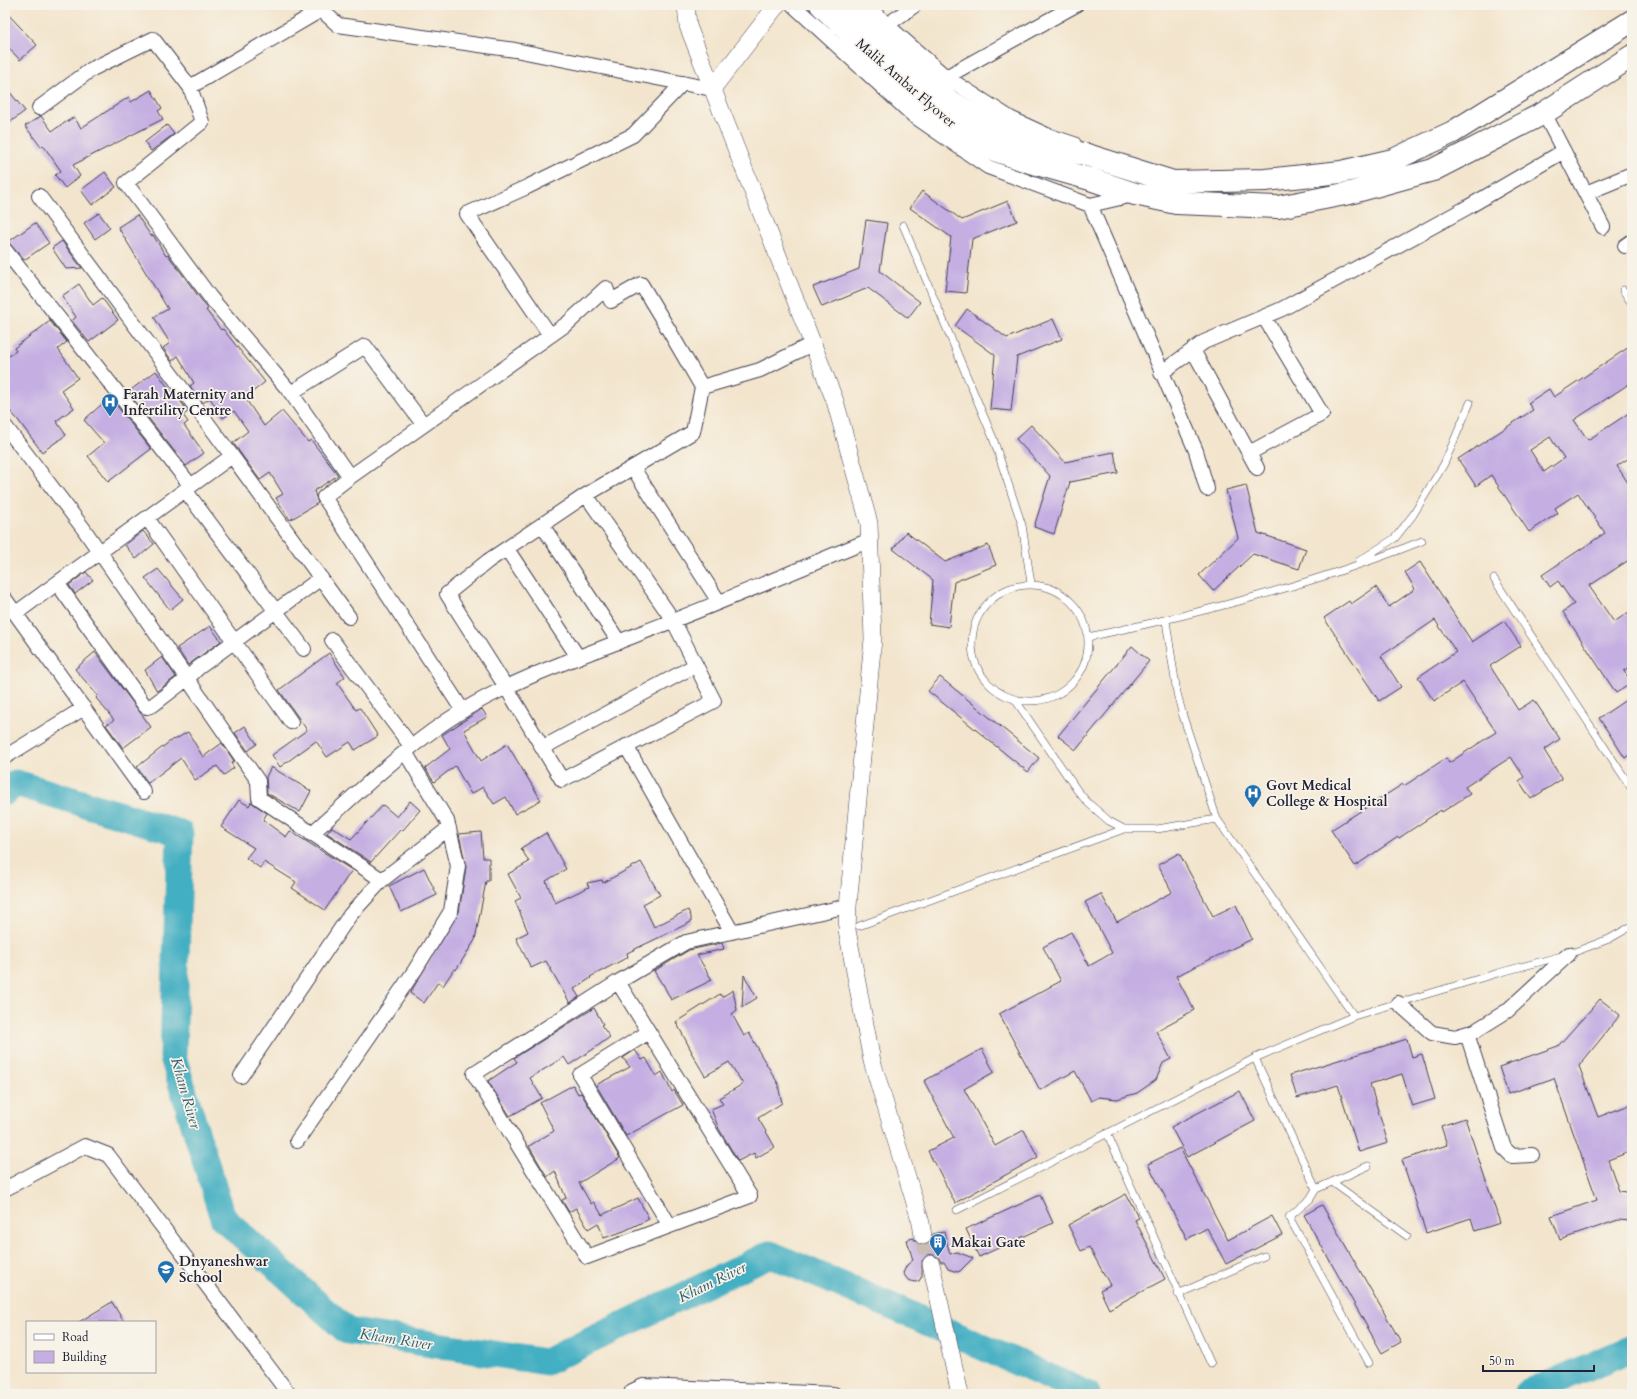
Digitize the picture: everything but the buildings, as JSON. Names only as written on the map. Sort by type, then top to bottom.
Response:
[{"type":"main road","name":"Malik Ambar Flyover","points":[[821,5],[892,74],[938,115],[983,146],[1135,194],[1176,203],[1278,207],[1350,193],[1433,170],[1544,113],[1632,56]]},
{"type":"main road","name":"Malik Ambar Flyover","points":[[848,5],[907,63],[948,100],[996,129],[1036,145],[1084,154],[1173,182],[1265,180],[1341,172],[1393,160],[1454,132],[1632,21]]},
{"type":"street","points":[[686,5],[688,26],[835,401],[869,523],[873,640],[848,906],[848,930],[872,1061],[921,1223],[923,1236]]},
{"type":"street","points":[[712,88],[777,5]]},
{"type":"street","points":[[793,5],[914,116],[988,167],[1090,205],[1135,194]]},
{"type":"street","points":[[868,5],[887,24],[946,76],[1010,118],[1047,135],[1072,142],[1084,154]]},
{"type":"street","points":[[887,24],[914,5]]},
{"type":"street","points":[[946,76],[1076,5]]},
{"type":"street","points":[[190,87],[318,7],[338,25],[515,50],[712,88]]},
{"type":"street","points":[[39,108],[92,69],[152,39],[190,87],[202,122],[126,183],[210,297],[291,393],[350,476]]},
{"type":"street","points":[[550,336],[467,214],[527,187],[633,135],[683,83]]},
{"type":"street","points":[[1544,113],[1603,227]]},
{"type":"street","points":[[1161,373],[1204,342],[1282,309],[1468,207],[1564,151]]},
{"type":"street","points":[[1586,194],[1632,174]]},
{"type":"street","points":[[39,196],[232,456],[349,617]]},
{"type":"street","points":[[1090,205],[1161,373],[1196,451],[1207,489]]},
{"type":"street","points":[[5,250],[188,488],[304,649]]},
{"type":"street","points":[[463,711],[324,497],[350,476],[568,323],[606,288],[611,301],[641,284],[702,387],[693,432],[586,495],[488,561],[447,594],[506,687],[562,780],[714,701],[673,620],[586,495]]},
{"type":"street","points":[[1249,454],[1322,414],[1264,317]]},
{"type":"street","points":[[702,387],[760,370],[812,344]]},
{"type":"street","points":[[291,393],[366,346],[423,424]]},
{"type":"street","points":[[1193,350],[1257,468]]},
{"type":"street","points":[[5,426],[83,528],[188,678],[258,781],[259,798],[382,880]]},
{"type":"street","points":[[16,614],[232,456]]},
{"type":"street","points":[[633,468],[719,602]]},
{"type":"street","points":[[147,518],[292,722]]},
{"type":"street","points":[[542,525],[619,642]]},
{"type":"street","points":[[311,834],[408,749],[463,711],[506,687],[870,540]]},
{"type":"street","points":[[506,549],[578,657]]},
{"type":"street","points":[[57,583],[145,706],[150,707],[188,678],[198,668],[321,578]]},
{"type":"street","points":[[5,599],[144,792]]},
{"type":"street","points":[[297,1141],[415,970],[451,911],[458,866],[447,820],[408,749],[332,640]]},
{"type":"street","points":[[542,748],[696,665]]},
{"type":"street","points":[[5,757],[84,708]]},
{"type":"street","points":[[626,746],[732,932]]},
{"type":"street","points":[[241,1076],[350,915],[382,880],[449,828]]},
{"type":"street","points":[[618,982],[750,1196],[587,1257],[474,1074],[618,982],[686,942],[848,906]]},
{"type":"street","points":[[1398,1003],[1432,1033],[1455,1037],[1467,1034],[1475,1031],[1507,1012],[1569,954]]},
{"type":"street","points":[[649,1032],[580,1075],[670,1226]]},
{"type":"street","points":[[1467,1034],[1504,1148],[1512,1156],[1532,1155]]},
{"type":"street","points":[[5,1189],[85,1146],[108,1156],[289,1394]]},
{"type":"street","points":[[931,1264],[960,1392]]},
{"type":"street","points":[[631,1394],[632,1391],[643,1386],[834,1394]]},
{"type":"lane","points":[[902,225],[993,438],[1022,525],[1031,583]]},
{"type":"lane","points":[[1623,290],[1632,304]]},
{"type":"lane","points":[[1349,568],[1395,538],[1413,515],[1444,464],[1470,403]]},
{"type":"lane","points":[[1088,637],[1166,621],[1214,609],[1349,568],[1422,541]]},
{"type":"lane","points":[[1494,579],[1632,789]]},
{"type":"lane","points":[[1031,583],[1053,588],[1072,601],[1085,621],[1088,637],[1089,643],[1085,666],[1072,685],[1052,698],[1030,702],[1016,701],[1007,697],[988,684],[975,664],[971,642],[976,619],[989,600],[1008,587],[1031,583]]},
{"type":"lane","points":[[1166,621],[1177,693],[1183,716],[1217,819],[1354,1016]]},
{"type":"lane","points":[[1016,701],[1077,790],[1087,802],[1109,821],[1124,829]]},
{"type":"lane","points":[[859,926],[1124,829],[1157,829],[1217,819]]},
{"type":"lane","points":[[956,1210],[1255,1058],[1354,1016],[1569,954],[1609,939],[1632,926]]},
{"type":"lane","points":[[1255,1058],[1316,1189]]},
{"type":"lane","points":[[1106,1133],[1211,1364]]},
{"type":"lane","points":[[1368,1166],[1316,1189],[1310,1199],[1289,1217],[1369,1363]]},
{"type":"lane","points":[[1332,1182],[1407,1236]]},
{"type":"lane","points":[[1178,1294],[1264,1256]]},
{"type":"waterway","name":"Kham River","points":[[5,792],[16,783],[180,833],[173,1057],[223,1218],[347,1331],[546,1362],[770,1254],[900,1310],[1087,1394]]},
{"type":"waterway","name":"Kham River","points":[[1526,1394],[1632,1348]]},
{"type":"tunnel","points":[[923,1236],[931,1264]]},
{"type":"place","name":"Farah Maternity and Infertility Centre","points":[[110,417]]},
{"type":"place","name":"Govt Medical College & Hospital","points":[[1253,808]]},
{"type":"place","name":"Makai Gate","points":[[938,1257]]},
{"type":"place","name":"Dnyaneshwar School","points":[[166,1284]]}]
